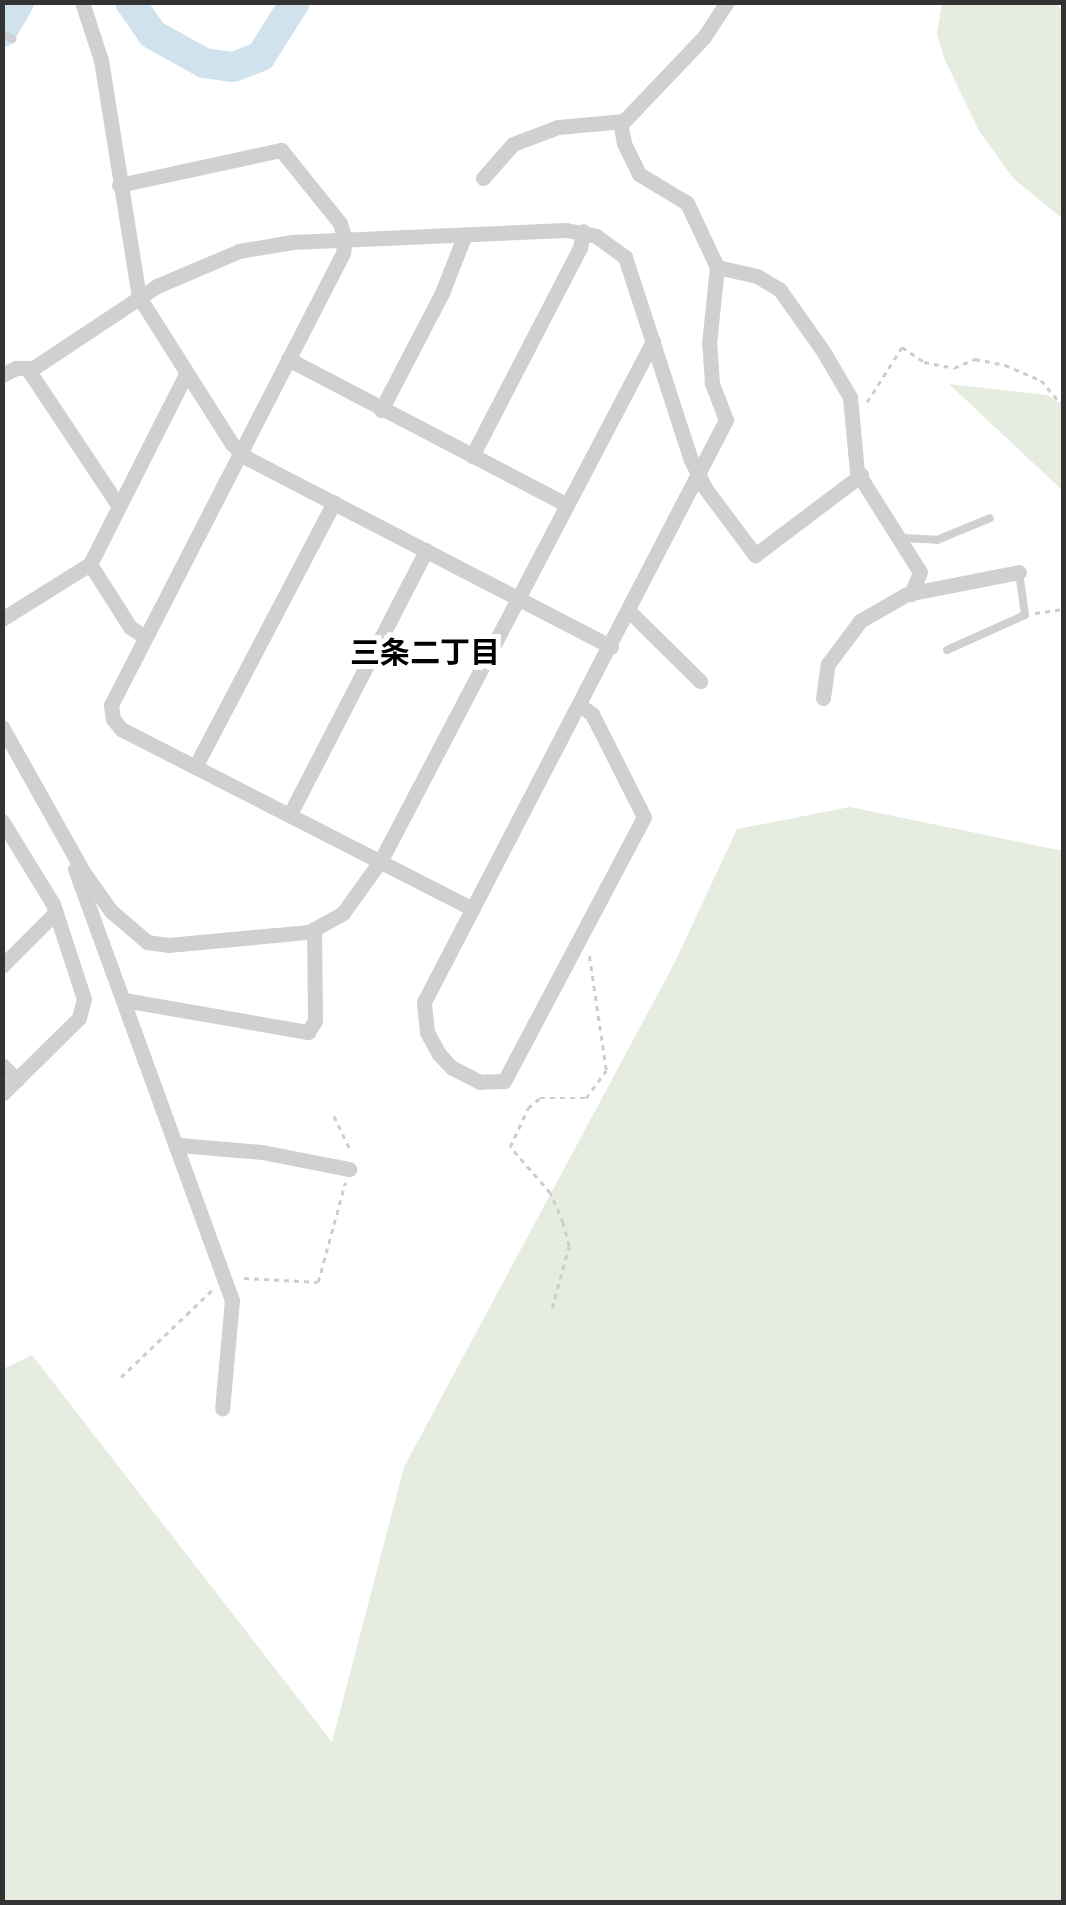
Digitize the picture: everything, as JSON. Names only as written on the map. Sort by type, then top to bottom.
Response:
[{"type":"street","points":[[82,2],[101,60],[139,297],[240,452],[611,646]]},
{"type":"street","points":[[482,178],[513,144],[558,127],[620,122],[704,37],[728,2]]},
{"type":"street","points":[[581,706],[592,714],[644,818],[504,1081],[480,1082],[452,1068],[439,1054],[423,1014],[424,1002],[581,706],[726,420],[712,383],[709,344],[717,267],[687,203],[639,174],[624,144],[620,122]]},
{"type":"street","points":[[119,185],[282,150],[340,223],[344,240],[343,253],[110,705],[114,719],[122,729],[473,909]]},
{"type":"street","points":[[2,376],[16,368],[30,368],[139,297],[239,251],[344,240],[583,231],[611,242],[626,258],[698,474],[755,555],[861,476]]},
{"type":"street","points":[[472,456],[580,248],[583,231]]},
{"type":"street","points":[[381,410],[442,293],[465,234]]},
{"type":"street","points":[[717,267],[757,276],[780,290],[824,351],[850,398],[852,438],[861,476],[903,538],[920,572],[912,594]]},
{"type":"street","points":[[2,728],[68,846],[110,910],[147,942],[168,945],[314,930],[354,901],[380,860],[653,340]]},
{"type":"street","points":[[288,359],[565,504]]},
{"type":"street","points":[[30,368],[30,376],[118,506]]},
{"type":"street","points":[[2,619],[90,564],[186,374]]},
{"type":"street","points":[[195,766],[334,502]]},
{"type":"street","points":[[290,814],[426,550]]},
{"type":"street","points":[[90,564],[130,627],[145,637]]},
{"type":"street","points":[[823,698],[828,664],[860,622],[912,594],[1019,572]]},
{"type":"street","points":[[629,611],[700,681]]},
{"type":"street","points":[[2,1094],[79,1018],[82,1009],[80,979],[56,912],[5,832]]},
{"type":"street","points":[[68,846],[224,1277],[234,1316],[222,1409]]},
{"type":"street","points":[[2,966],[56,912]]},
{"type":"street","points":[[124,1000],[308,1032],[315,1021],[314,930]]},
{"type":"street","points":[[2,1065],[17,1080]]},
{"type":"street","points":[[179,1146],[262,1152],[349,1168]]},
{"type":"lane","points":[[2,33],[12,39]]},
{"type":"lane","points":[[903,538],[938,540],[990,518]]},
{"type":"lane","points":[[946,650],[1024,615],[1019,572]]},
{"type":"path","points":[[866,404],[902,347],[924,362],[954,368],[975,359],[1005,365],[1041,380],[1060,403],[1064,401]]},
{"type":"path","points":[[1024,615],[1064,609]]},
{"type":"path","points":[[552,1308],[569,1246],[563,1223],[550,1193],[510,1148],[528,1108],[540,1098],[586,1098],[606,1070],[592,962],[577,944]]},
{"type":"path","points":[[121,1376],[224,1277],[318,1282],[349,1168],[350,1150],[334,1116]]},
{"type":"shaded area","points":[[942,3],[1056,3],[1063,12],[1063,219],[1014,179],[979,131],[944,58],[937,34]]},
{"type":"shaded area","points":[[949,384],[1047,395],[1063,405],[1063,491]]},
{"type":"shaded area","points":[[850,807],[1063,851],[1063,1902],[3,1902],[3,1369],[32,1355],[332,1742],[404,1467],[675,962],[737,829]]},
{"type":"waterway","points":[[2,32],[19,2]]},
{"type":"waterway","points":[[130,2],[152,34],[204,63],[233,67],[261,56],[295,2]]},
{"type":"district","name":"三条二丁目","points":[[425,653]]}]
